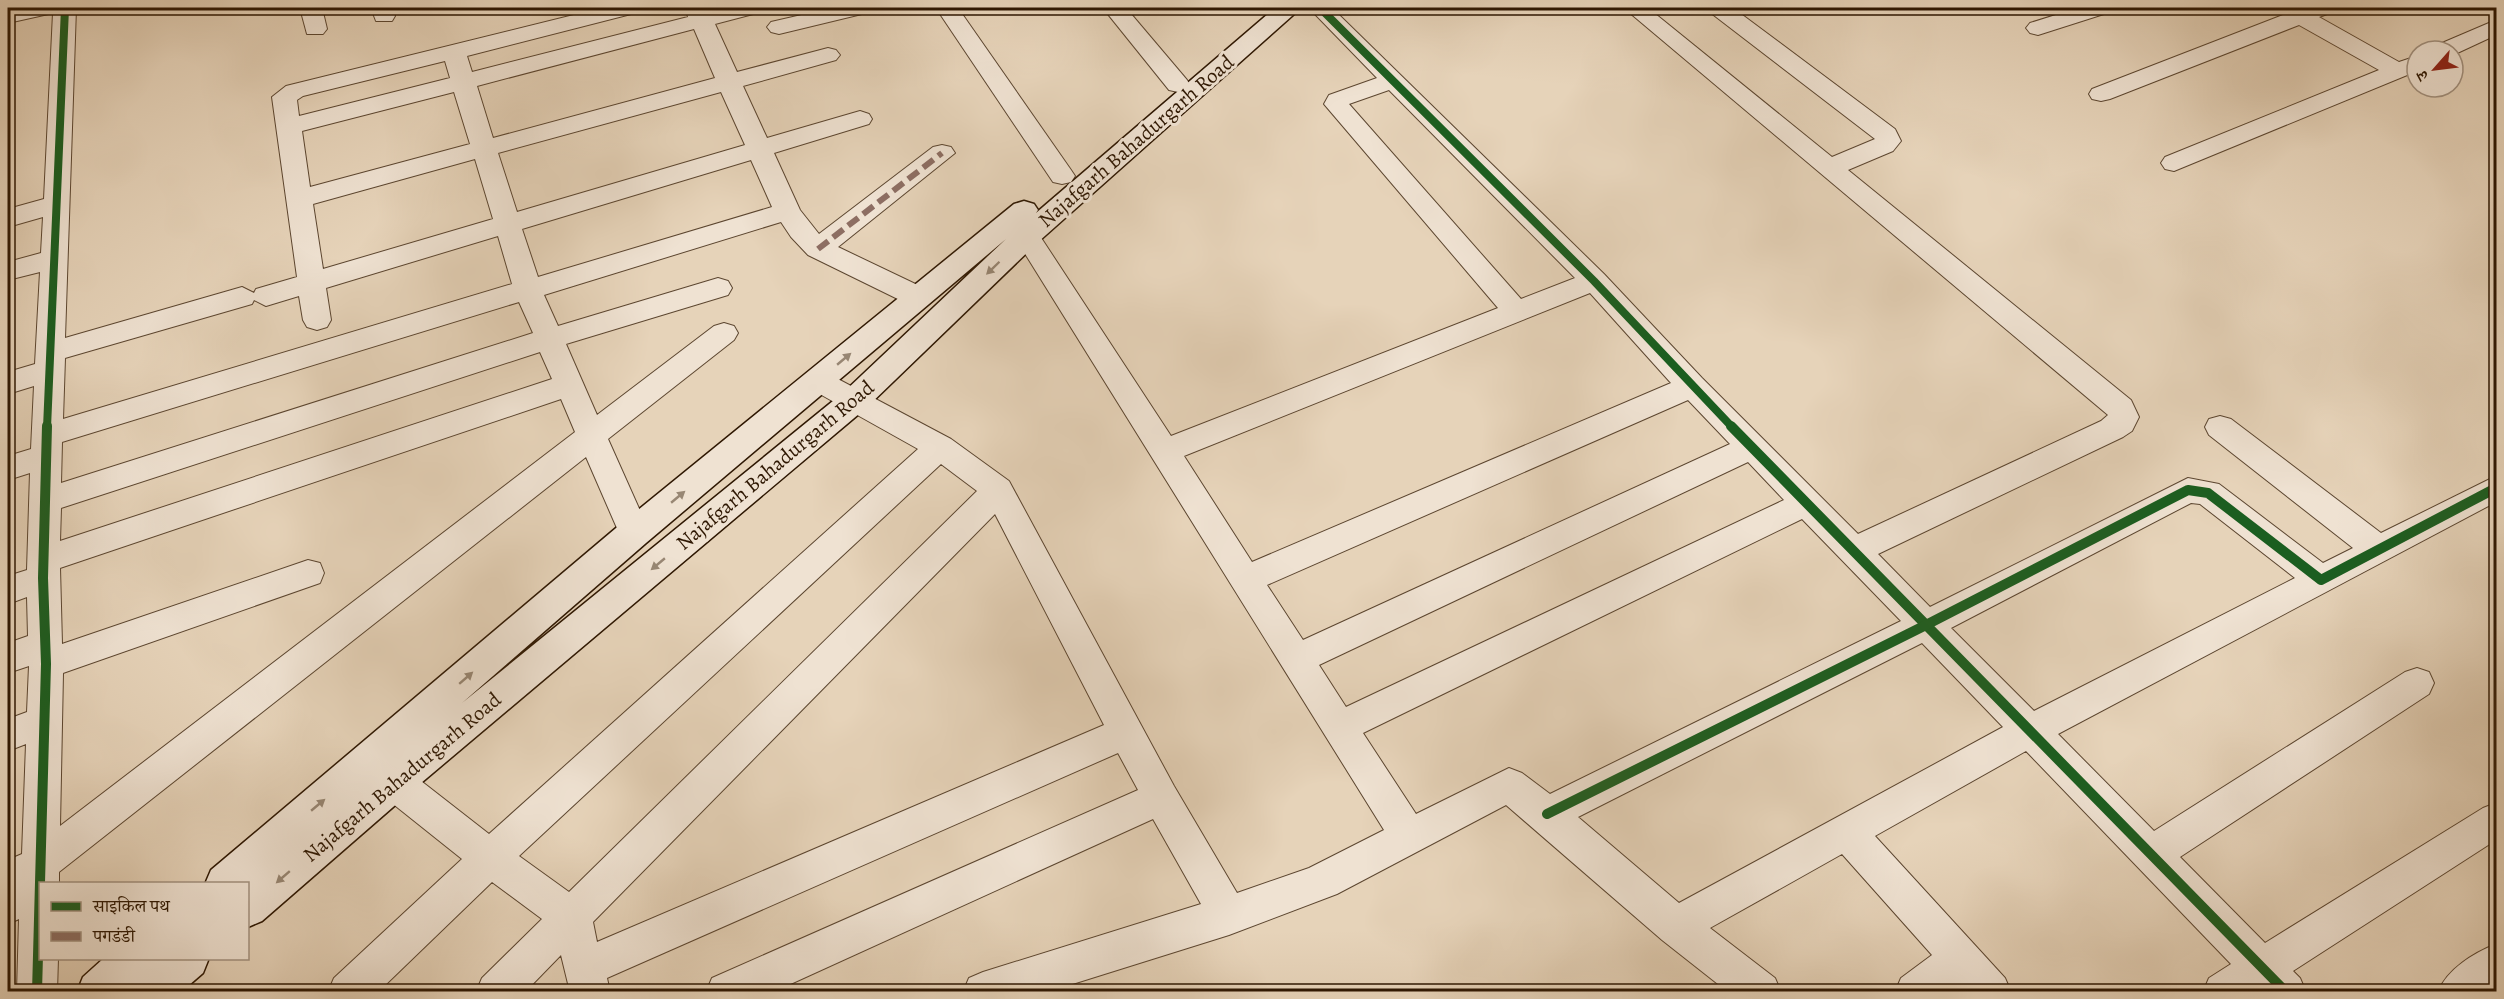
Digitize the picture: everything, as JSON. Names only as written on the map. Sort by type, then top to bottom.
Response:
[{"type":"main road","name":"Najafgarh Bahadurgarh Road","points":[[249,906],[381,772],[634,533],[1014,219],[1062,176],[1178,85],[1266,8]]},
{"type":"main road","name":"Najafgarh Bahadurgarh Road","points":[[228,882],[381,772],[855,400],[1027,236],[1289,8]]},
{"type":"main road","points":[[98,992],[134,960]]},
{"type":"main road","points":[[149,992],[186,960]]},
{"type":"street","points":[[8,16],[46,8]]},
{"type":"street","points":[[37,992],[29,875],[44,721],[46,654],[43,569],[55,205],[65,8]]},
{"type":"street","points":[[317,320],[283,101],[289,94],[627,8]]},
{"type":"street","points":[[288,128],[463,82],[699,14],[749,8]]},
{"type":"street","points":[[779,27],[858,8]]},
{"type":"street","points":[[947,8],[1062,176]]},
{"type":"street","points":[[1114,8],[1178,85]]},
{"type":"street","points":[[1320,8],[1594,281],[1692,386],[2274,980]]},
{"type":"street","points":[[1635,8],[2120,408],[2124,417],[2121,423],[2112,429],[1853,551]]},
{"type":"street","points":[[1719,8],[1886,135],[1888,141],[1884,146],[1830,168]]},
{"type":"street","points":[[2038,28],[2099,8]]},
{"type":"street","points":[[2101,94],[2292,12],[2322,8]]},
{"type":"street","points":[[2292,12],[2405,66]]},
{"type":"street","points":[[699,14],[787,211],[800,231],[818,249],[918,297]]},
{"type":"street","points":[[2465,41],[2496,27]]},
{"type":"street","points":[[454,52],[528,290],[634,533]]},
{"type":"street","points":[[299,199],[828,55]]},
{"type":"street","points":[[2174,163],[2405,68]]},
{"type":"street","points":[[1393,81],[1338,100],[1336,104],[1516,310]]},
{"type":"street","points":[[8,383],[50,361],[254,297],[860,118]]},
{"type":"street","points":[[818,249],[942,153]]},
{"type":"street","points":[[8,218],[55,205]]},
{"type":"street","points":[[8,468],[47,446],[528,290],[787,211]]},
{"type":"street","points":[[1027,236],[1409,837]]},
{"type":"street","points":[[8,271],[54,259]]},
{"type":"street","points":[[1163,452],[1516,310],[1594,281]]},
{"type":"street","points":[[46,500],[550,338],[718,288]]},
{"type":"street","points":[[8,904],[29,875],[724,333]]},
{"type":"street","points":[[819,380],[940,447],[998,490],[1161,798],[1229,916]]},
{"type":"street","points":[[8,590],[43,569],[569,385]]},
{"type":"street","points":[[1245,580],[1692,386]]},
{"type":"street","points":[[2220,427],[2379,550]]},
{"type":"street","points":[[348,992],[489,857],[659,705],[940,447]]},
{"type":"street","points":[[1295,660],[1752,447]]},
{"type":"street","points":[[1676,926],[2030,731],[2496,488]]},
{"type":"street","points":[[496,992],[998,490]]},
{"type":"street","points":[[1547,814],[1926,625],[2188,490],[2208,493],[2321,580]]},
{"type":"street","points":[[1338,728],[1806,503]]},
{"type":"street","points":[[8,658],[46,654],[308,573]]},
{"type":"street","points":[[2151,854],[2417,684]]},
{"type":"street","points":[[8,735],[44,721]]},
{"type":"street","points":[[381,772],[489,857],[572,918],[587,979],[1127,732]]},
{"type":"street","points":[[983,992],[1229,916],[1323,880],[1509,785],[1547,814],[1676,926],[1761,992]]},
{"type":"street","points":[[726,992],[1161,798]]},
{"type":"street","points":[[2223,992],[2274,980],[2496,820]]},
{"type":"street","points":[[1846,832],[1991,992]]},
{"type":"street","points":[[1916,992],[1962,958]]},
{"type":"street","points":[[2458,992],[2496,964]]},
{"type":"marked path","points":[[818,249],[942,153]]},
{"type":"cycle path","points":[[40,882],[46,664],[43,578],[46,456],[65,8]]},
{"type":"cycle path","points":[[1320,8],[1594,281],[1692,386],[2286,992]]},
{"type":"cycle path","points":[[1547,814],[1926,625],[2188,490],[2208,493],[2321,580],[2496,488]]},
{"type":"cycle path","points":[[37,992],[39,919]]}]
